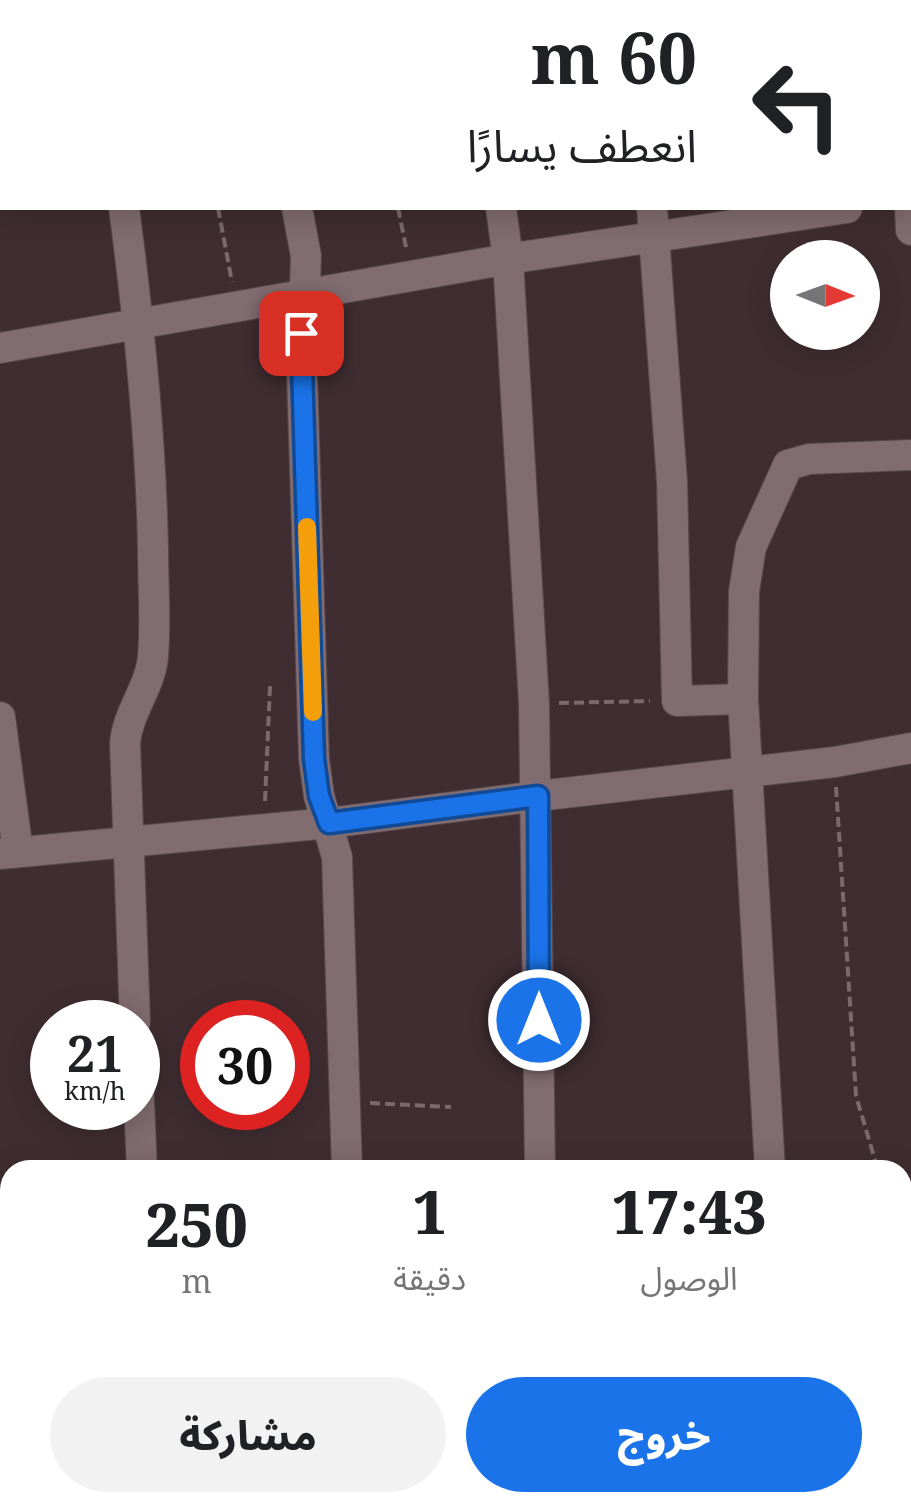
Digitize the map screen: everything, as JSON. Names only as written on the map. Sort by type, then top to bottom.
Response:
[{"type":"street","points":[[124,210],[139,324],[152,506],[154,648],[150,675],[126,729],[126,841],[134,1000]]},
{"type":"street","points":[[297,210],[306,256],[302,374],[314,759],[319,796],[337,857],[347,1160]]},
{"type":"street","points":[[501,210],[508,259],[538,796],[540,1160]]},
{"type":"street","points":[[0,348],[508,259],[653,222],[819,210]]},
{"type":"street","points":[[653,222],[672,482],[677,701],[743,700]]},
{"type":"street","points":[[769,1160],[743,700],[748,560],[764,514],[788,465],[809,459],[911,455]]},
{"type":"street","points":[[0,718],[9,853],[329,823],[835,762],[911,748]]},
{"type":"street","points":[[140,1130],[142,1160]]},
{"type":"path","points":[[218,210],[237,306]]},
{"type":"path","points":[[398,210],[412,275]]},
{"type":"path","points":[[264,827],[270,686]]},
{"type":"path","points":[[534,704],[677,701]]},
{"type":"path","points":[[835,762],[856,1096],[875,1160]]},
{"type":"path","points":[[345,1102],[450,1107]]},
{"type":"slow traffic","points":[[307,527],[313,712]]},
{"type":"route","points":[[301,333],[314,759],[324,811],[329,823],[538,796],[539,1020]]}]
